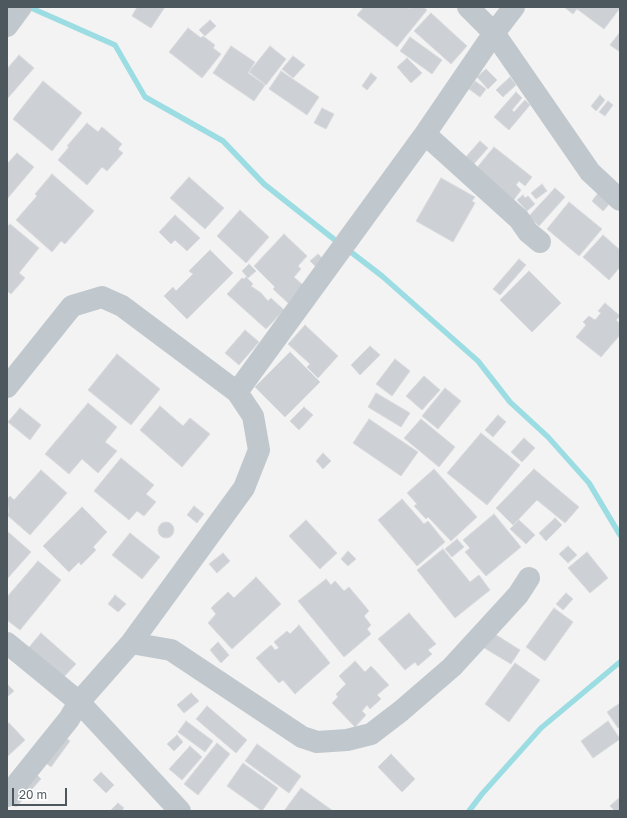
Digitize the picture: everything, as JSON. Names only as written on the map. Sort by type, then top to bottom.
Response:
[{"type":"street","points":[[7,26],[21,7]]},
{"type":"street","points":[[468,7],[494,33],[590,172],[620,200]]},
{"type":"street","points":[[237,392],[425,134],[494,33],[514,7]]},
{"type":"street","points":[[425,134],[519,219],[528,232],[540,242]]},
{"type":"street","points":[[7,387],[72,306],[102,297],[122,306],[237,392],[253,416],[259,450],[244,488],[131,643],[79,702],[69,719],[7,796]]},
{"type":"street","points":[[131,643],[171,650],[302,738],[317,742],[347,740],[371,734],[401,711],[452,667],[518,595],[528,578]]},
{"type":"street","points":[[7,643],[79,702],[180,811]]},
{"type":"building","points":[[137,7],[165,7],[151,28],[132,16]]},
{"type":"building","points":[[364,7],[408,7],[410,9],[411,7],[423,7],[427,10],[397,47],[357,15]]},
{"type":"building","points":[[564,7],[620,8],[604,29],[577,9],[573,14]]},
{"type":"building","points":[[431,13],[467,46],[451,64],[414,31]]},
{"type":"building","points":[[210,20],[216,26],[205,36],[199,30]]},
{"type":"building","points":[[188,28],[201,38],[203,36],[215,45],[213,48],[221,54],[202,78],[169,52]]},
{"type":"building","points":[[620,32],[620,52],[610,45]]},
{"type":"building","points":[[410,37],[442,60],[432,74],[400,51]]},
{"type":"building","points":[[231,46],[255,62],[248,73],[265,85],[254,101],[213,73]]},
{"type":"building","points":[[270,46],[286,59],[266,85],[249,72]]},
{"type":"building","points":[[19,55],[34,68],[7,99],[7,69]]},
{"type":"building","points":[[293,56],[305,65],[293,78],[282,69]]},
{"type":"building","points":[[407,58],[422,73],[411,83],[397,67]]},
{"type":"building","points":[[486,69],[497,80],[488,89],[477,77]]},
{"type":"building","points":[[281,71],[319,97],[307,115],[269,89]]},
{"type":"building","points":[[371,73],[377,78],[367,90],[362,86]]},
{"type":"building","points":[[510,77],[516,85],[503,97],[496,90]]},
{"type":"building","points":[[43,81],[82,113],[52,151],[13,119]]},
{"type":"building","points":[[475,81],[486,89],[480,97],[469,89]]},
{"type":"building","points":[[516,92],[522,98],[512,110],[514,112],[525,100],[530,105],[509,130],[494,117]]},
{"type":"building","points":[[600,95],[605,100],[596,111],[591,106]]},
{"type":"building","points":[[608,101],[613,105],[605,116],[599,112]]},
{"type":"building","points":[[322,108],[334,114],[326,129],[314,123]]},
{"type":"building","points":[[87,123],[98,132],[102,127],[122,144],[118,149],[123,153],[107,171],[102,167],[87,185],[58,160],[69,147],[67,146]]},
{"type":"building","points":[[480,141],[488,148],[472,166],[464,159]]},
{"type":"building","points":[[494,147],[532,177],[525,186],[519,181],[516,185],[521,190],[513,201],[475,170]]},
{"type":"building","points":[[17,153],[34,167],[7,199],[7,164]]},
{"type":"building","points":[[52,174],[94,211],[65,244],[61,241],[52,252],[16,220],[37,196],[35,194]]},
{"type":"building","points":[[189,177],[224,208],[205,229],[170,198]]},
{"type":"building","points":[[441,178],[475,197],[472,201],[475,203],[453,242],[416,221]]},
{"type":"building","points":[[542,184],[547,191],[536,199],[531,193]]},
{"type":"building","points":[[555,188],[565,197],[539,226],[529,216]]},
{"type":"building","points":[[599,192],[611,202],[603,211],[592,201]]},
{"type":"building","points":[[523,195],[525,198],[528,196],[535,204],[527,211],[517,200]]},
{"type":"building","points":[[569,202],[602,229],[579,256],[547,229]]},
{"type":"building","points":[[240,210],[269,237],[246,263],[217,236]]},
{"type":"building","points":[[175,215],[200,238],[187,251],[175,240],[171,244],[159,232]]},
{"type":"building","points":[[10,224],[39,248],[19,273],[25,278],[11,294],[7,291],[7,227]]},
{"type":"building","points":[[284,234],[307,256],[298,266],[301,269],[294,277],[304,286],[288,303],[273,289],[275,287],[254,266]]},
{"type":"building","points":[[603,235],[620,250],[620,267],[609,280],[583,257]]},
{"type":"building","points":[[210,250],[233,273],[187,319],[164,296],[173,287],[176,291],[193,274],[189,271]]},
{"type":"building","points":[[318,254],[325,261],[317,268],[310,261]]},
{"type":"building","points":[[519,259],[526,265],[500,295],[493,289]]},
{"type":"building","points":[[249,264],[256,271],[248,278],[242,271]]},
{"type":"building","points":[[529,271],[561,303],[532,332],[500,300]]},
{"type":"building","points":[[246,277],[253,284],[251,286],[261,293],[268,301],[271,298],[284,310],[266,329],[227,294],[242,278],[244,279]]},
{"type":"building","points":[[605,303],[620,316],[616,320],[620,324],[620,335],[601,357],[576,337],[586,325],[583,322],[589,316],[595,320],[601,313],[598,311]]},
{"type":"building","points":[[305,325],[338,356],[318,378],[307,367],[310,364],[288,344]]},
{"type":"building","points":[[245,330],[259,342],[239,365],[225,353]]},
{"type":"building","points":[[370,346],[380,355],[360,375],[351,365]]},
{"type":"building","points":[[290,352],[320,382],[285,417],[255,387]]},
{"type":"building","points":[[117,354],[160,389],[131,425],[88,390]]},
{"type":"building","points":[[395,359],[410,371],[392,396],[376,384]]},
{"type":"building","points":[[424,376],[440,390],[422,410],[406,396]]},
{"type":"building","points":[[445,388],[461,401],[438,429],[422,416]]},
{"type":"building","points":[[376,393],[410,413],[401,427],[368,407]]},
{"type":"building","points":[[88,403],[117,427],[105,442],[117,451],[98,473],[82,459],[69,474],[45,454]]},
{"type":"building","points":[[160,406],[183,426],[190,418],[210,434],[182,467],[140,430]]},
{"type":"building","points":[[304,407],[313,415],[299,430],[290,421]]},
{"type":"building","points":[[20,408],[41,425],[30,440],[8,422]]},
{"type":"building","points":[[498,415],[506,422],[493,437],[485,430]]},
{"type":"building","points":[[369,419],[418,452],[401,476],[353,443]]},
{"type":"building","points":[[421,419],[455,447],[439,467],[404,438]]},
{"type":"building","points":[[481,433],[520,465],[487,505],[447,473]]},
{"type":"building","points":[[524,438],[535,448],[522,462],[511,452]]},
{"type":"building","points":[[323,453],[331,461],[323,469],[316,461]]},
{"type":"building","points":[[121,458],[154,485],[146,494],[156,502],[144,516],[137,511],[129,520],[94,491]]},
{"type":"building","points":[[434,469],[477,517],[451,541],[428,517],[426,519],[414,506],[417,504],[407,493]]},
{"type":"building","points":[[534,469],[579,507],[565,523],[537,500],[513,525],[496,508]]},
{"type":"building","points":[[41,470],[67,493],[30,535],[7,515],[9,512],[7,499],[10,496],[14,500]]},
{"type":"building","points":[[402,499],[424,524],[428,521],[445,542],[417,566],[378,520]]},
{"type":"building","points":[[194,506],[204,514],[197,523],[187,515]]},
{"type":"building","points":[[82,507],[107,532],[93,547],[96,550],[81,565],[79,562],[69,572],[43,546]]},
{"type":"building","points":[[494,514],[521,547],[486,576],[465,552],[470,548],[463,540]]},
{"type":"building","points":[[555,518],[562,525],[546,541],[539,533]]},
{"type":"building","points":[[306,520],[337,553],[320,569],[289,536]]},
{"type":"building","points":[[519,520],[535,535],[526,544],[510,529]]},
{"type":"building","points":[[166,522],[172,524],[174,530],[172,536],[166,538],[160,536],[158,530],[160,524]]},
{"type":"building","points":[[7,531],[31,552],[7,579]]},
{"type":"building","points":[[130,533],[160,557],[142,579],[112,555]]},
{"type":"building","points":[[457,539],[464,547],[452,557],[445,549]]},
{"type":"building","points":[[568,546],[577,555],[568,563],[559,554]]},
{"type":"building","points":[[443,549],[470,582],[479,575],[490,590],[455,618],[417,570]]},
{"type":"building","points":[[348,551],[356,559],[348,566],[341,559]]},
{"type":"building","points":[[587,552],[608,578],[590,593],[568,568]]},
{"type":"building","points":[[223,553],[230,561],[217,573],[209,564]]},
{"type":"building","points":[[38,561],[61,580],[20,630],[7,620],[7,597]]},
{"type":"building","points":[[256,577],[281,604],[232,649],[208,623],[216,614],[211,608],[228,592],[234,598]]},
{"type":"building","points":[[326,579],[331,585],[335,581],[344,591],[349,587],[369,611],[364,616],[371,625],[367,629],[371,634],[344,657],[298,601]]},
{"type":"building","points":[[566,593],[573,599],[563,610],[556,604]]},
{"type":"building","points":[[115,595],[126,604],[118,612],[108,604]]},
{"type":"building","points":[[554,608],[573,622],[545,661],[526,647]]},
{"type":"building","points":[[409,613],[436,644],[428,650],[432,654],[418,666],[415,662],[405,670],[378,639]]},
{"type":"building","points":[[299,625],[330,663],[295,694],[283,680],[279,683],[256,658],[271,645],[275,650],[279,648],[274,642],[287,631],[290,634]]},
{"type":"building","points":[[490,631],[520,650],[511,664],[481,646]]},
{"type":"building","points":[[41,633],[76,664],[59,682],[25,652]]},
{"type":"building","points":[[218,642],[229,655],[221,663],[210,650]]},
{"type":"building","points":[[355,661],[365,672],[371,666],[389,685],[377,695],[381,699],[370,709],[367,705],[362,711],[366,715],[355,727],[332,703],[338,697],[336,694],[346,684],[339,676]]},
{"type":"building","points":[[515,663],[540,680],[509,722],[485,704]]},
{"type":"building","points":[[7,684],[14,691],[7,697]]},
{"type":"building","points":[[191,693],[199,701],[184,713],[177,705]]},
{"type":"building","points":[[620,703],[620,727],[618,728],[607,712]]},
{"type":"building","points":[[207,706],[247,740],[236,753],[196,719]]},
{"type":"building","points":[[186,721],[213,741],[205,752],[178,732]]},
{"type":"building","points":[[608,721],[620,739],[593,758],[581,741]]},
{"type":"building","points":[[9,723],[25,740],[7,757],[7,725]]},
{"type":"building","points":[[61,734],[70,741],[51,767],[42,760]]},
{"type":"building","points":[[177,735],[183,742],[174,751],[167,744]]},
{"type":"building","points":[[217,743],[230,754],[198,795],[184,784]]},
{"type":"building","points":[[257,744],[301,776],[289,793],[245,761]]},
{"type":"building","points":[[190,746],[202,757],[182,780],[169,769]]},
{"type":"building","points":[[391,754],[415,779],[402,792],[378,767]]},
{"type":"building","points":[[243,763],[278,788],[262,811],[227,786]]},
{"type":"building","points":[[34,772],[41,779],[16,807],[8,801]]},
{"type":"building","points":[[101,772],[114,785],[106,793],[93,780]]},
{"type":"building","points":[[301,788],[333,811],[284,811]]},
{"type":"building","points":[[620,797],[620,811],[615,811],[610,806]]},
{"type":"building","points":[[118,803],[124,808],[121,811],[110,811]]},
{"type":"waterway","points":[[29,7],[115,45],[145,97],[223,141],[264,184],[340,244]]},
{"type":"waterway","points":[[347,249],[382,276],[478,361],[510,402],[548,437],[589,483],[620,535]]},
{"type":"waterway","points":[[469,811],[482,794],[541,728],[620,662]]}]
